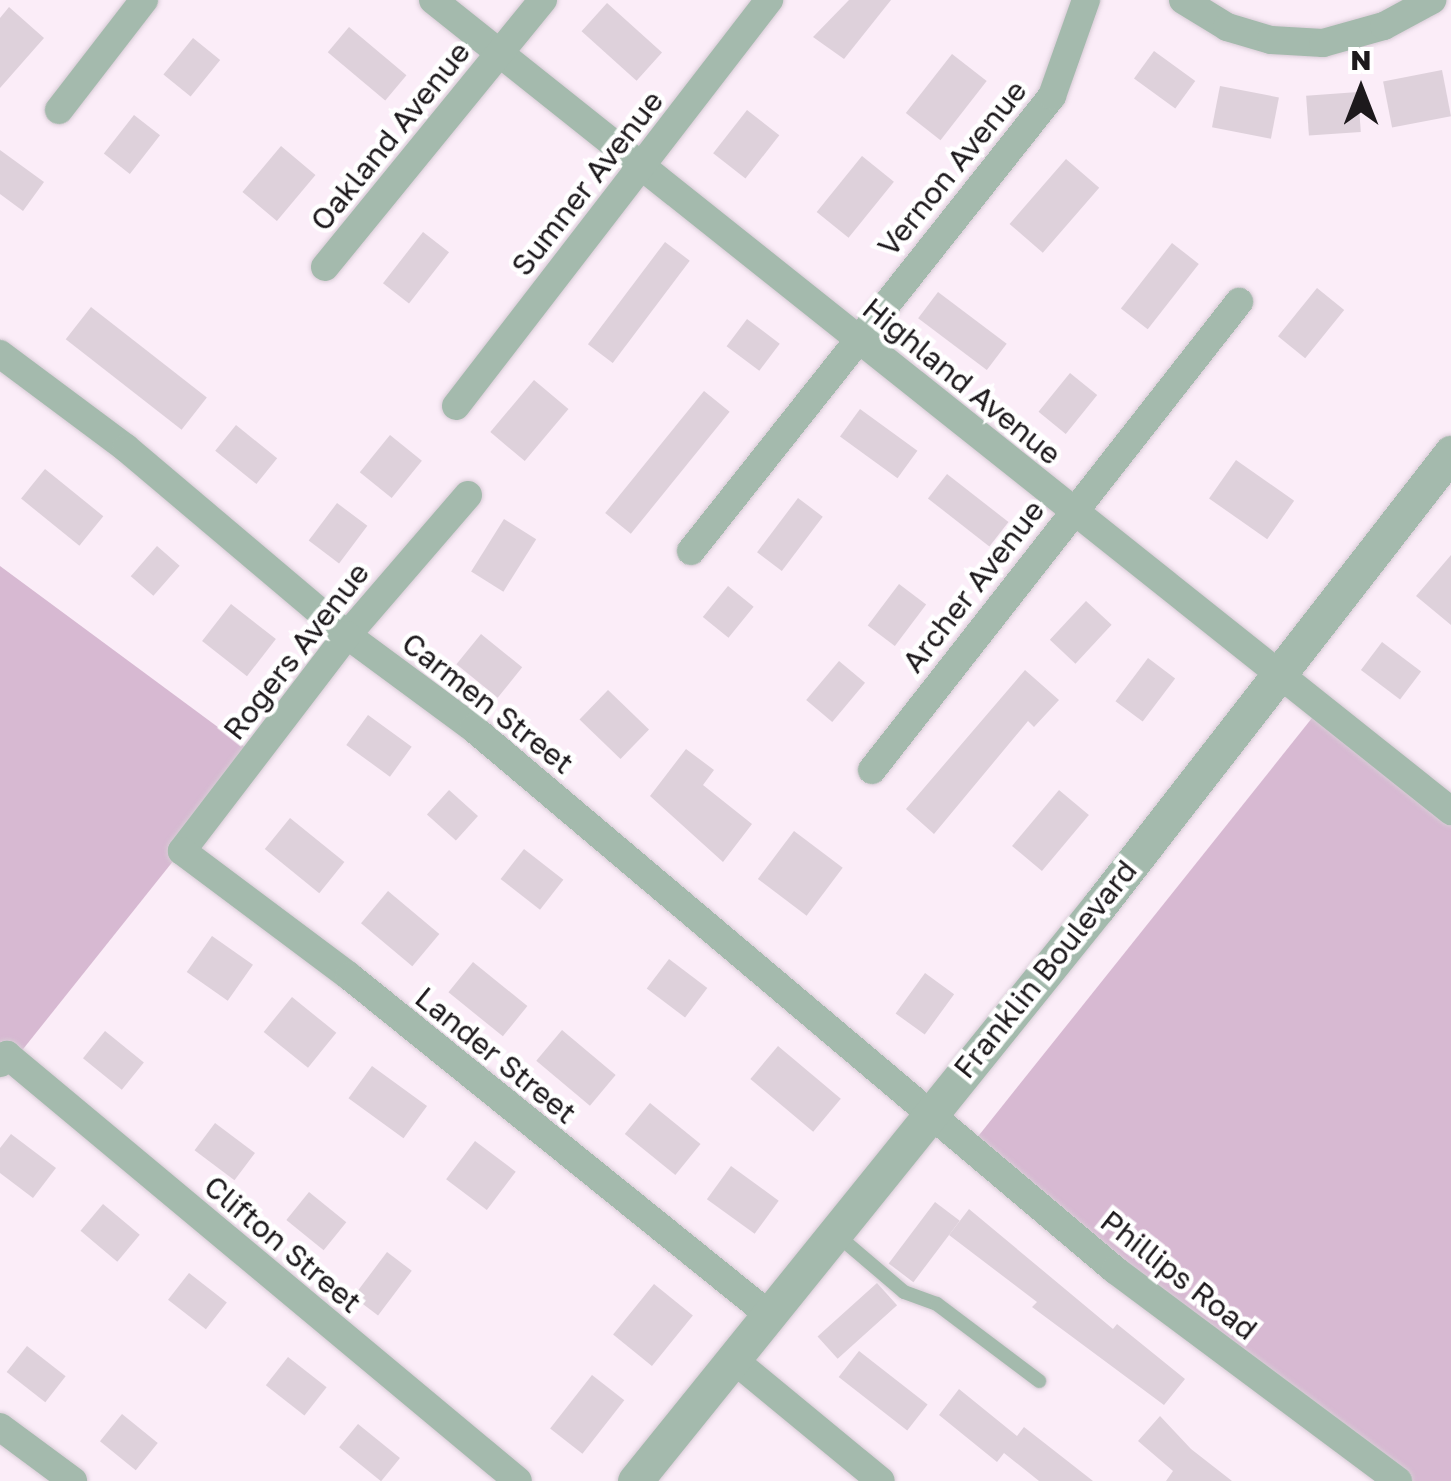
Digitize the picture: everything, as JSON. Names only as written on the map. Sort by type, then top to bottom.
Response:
[{"type":"street","points":[[58,110],[144,0]]},
{"type":"street","name":"Highland Avenue","points":[[433,0],[1451,811]]},
{"type":"street","name":"Oakland Avenue","points":[[325,267],[543,0]]},
{"type":"street","name":"Sumner Avenue","points":[[456,406],[769,0]]},
{"type":"street","name":"Vernon Avenue","points":[[691,551],[1052,96],[1086,0]]},
{"type":"street","points":[[1183,0],[1227,26],[1271,40],[1323,43],[1384,26],[1432,0]]},
{"type":"street","name":"Archer Avenue","points":[[872,770],[1239,302]]},
{"type":"street","name":"Carmen Street","points":[[0,354],[126,448],[347,635],[473,728],[928,1112]]},
{"type":"street","name":"Franklin Boulevard","points":[[635,1481],[928,1112],[1099,906],[1276,671],[1451,453]]},
{"type":"street","name":"Rogers Avenue","points":[[182,851],[347,635],[468,496]]},
{"type":"street","name":"Lander Street","points":[[182,851],[349,976],[767,1313]]},
{"type":"street","name":"Clifton Street","points":[[4,1059],[518,1481]]},
{"type":"street","name":"Phillips Road","points":[[928,1112],[1115,1270],[1398,1481]]},
{"type":"street","points":[[734,1360],[881,1481]]},
{"type":"street","points":[[0,1427],[73,1481]]},
{"type":"lane","points":[[833,1231],[904,1292],[937,1304],[1039,1381]]},
{"type":"shaded area","points":[[0,566],[257,756],[0,1078]]},
{"type":"shaded area","points":[[1316,713],[1451,819],[1451,1481],[1380,1481],[972,1144]]},
{"type":"building","points":[[849,0],[891,0],[844,59],[813,37]]},
{"type":"building","points":[[607,3],[662,53],[637,81],[582,31]]},
{"type":"building","points":[[9,7],[44,38],[0,88],[0,18]]},
{"type":"building","points":[[349,27],[406,75],[385,100],[328,52]]},
{"type":"building","points":[[193,38],[220,60],[191,97],[163,75]]},
{"type":"building","points":[[1154,51],[1195,81],[1175,108],[1134,79]]},
{"type":"building","points":[[952,54],[987,81],[940,140],[906,113]]},
{"type":"building","points":[[1442,70],[1451,116],[1392,128],[1383,81]]},
{"type":"building","points":[[1220,86],[1279,97],[1271,139],[1212,127]]},
{"type":"building","points":[[1358,92],[1361,132],[1309,136],[1306,96]]},
{"type":"building","points":[[747,110],[779,135],[745,179],[713,153]]},
{"type":"building","points":[[134,115],[160,135],[130,174],[104,154]]},
{"type":"building","points":[[281,146],[315,175],[277,221],[242,192]]},
{"type":"building","points":[[0,150],[44,182],[23,211],[0,194]]},
{"type":"building","points":[[862,156],[894,182],[849,238],[817,212]]},
{"type":"building","points":[[1066,159],[1099,188],[1043,253],[1010,224]]},
{"type":"building","points":[[423,232],[449,252],[409,304],[383,283]]},
{"type":"building","points":[[665,242],[690,261],[613,363],[588,344]]},
{"type":"building","points":[[1172,243],[1199,264],[1148,329],[1121,308]]},
{"type":"building","points":[[1317,288],[1344,310],[1305,358],[1278,336]]},
{"type":"building","points":[[938,292],[1007,344],[987,370],[918,318]]},
{"type":"building","points":[[91,307],[207,398],[182,430],[66,339]]},
{"type":"building","points":[[747,319],[780,344],[759,371],[727,346]]},
{"type":"building","points":[[1070,373],[1097,395],[1066,434],[1039,412]]},
{"type":"building","points":[[534,380],[568,409],[525,461],[490,432]]},
{"type":"building","points":[[704,391],[730,412],[631,534],[605,513]]},
{"type":"building","points":[[860,409],[917,451],[897,478],[840,437]]},
{"type":"building","points":[[236,425],[277,458],[256,484],[215,451]]},
{"type":"building","points":[[390,435],[422,461],[392,498],[360,472]]},
{"type":"building","points":[[1236,460],[1294,501],[1267,539],[1209,499]]},
{"type":"building","points":[[45,469],[103,516],[79,546],[21,499]]},
{"type":"building","points":[[947,474],[1008,522],[989,546],[928,498]]},
{"type":"building","points":[[798,498],[823,517],[782,571],[757,552]]},
{"type":"building","points":[[337,503],[367,526],[339,563],[309,541]]},
{"type":"building","points":[[504,519],[536,539],[503,592],[471,572]]},
{"type":"building","points":[[157,546],[180,566],[153,596],[131,576]]},
{"type":"building","points":[[1451,555],[1451,625],[1416,596]]},
{"type":"building","points":[[899,584],[926,604],[895,646],[868,626]]},
{"type":"building","points":[[728,586],[754,607],[728,638],[703,617]]},
{"type":"building","points":[[1086,601],[1112,625],[1075,664],[1050,640]]},
{"type":"building","points":[[231,604],[276,639],[247,676],[202,641]]},
{"type":"building","points":[[481,634],[522,667],[498,698],[456,664]]},
{"type":"building","points":[[1382,642],[1421,671],[1400,699],[1361,670]]},
{"type":"building","points":[[1148,658],[1175,678],[1143,722],[1116,701]]},
{"type":"building","points":[[839,661],[865,683],[832,722],[806,700]]},
{"type":"building","points":[[1025,670],[1059,700],[1034,727],[1028,721],[934,834],[906,809]]},
{"type":"building","points":[[608,690],[649,730],[621,759],[580,719]]},
{"type":"building","points":[[368,715],[412,747],[390,777],[346,745]]},
{"type":"building","points":[[686,749],[714,770],[703,785],[752,824],[723,862],[650,796]]},
{"type":"building","points":[[449,790],[478,816],[456,841],[427,815]]},
{"type":"building","points":[[1059,790],[1089,815],[1042,871],[1012,846]]},
{"type":"building","points":[[290,818],[344,862],[319,893],[265,849]]},
{"type":"building","points":[[794,831],[843,868],[807,916],[758,879]]},
{"type":"building","points":[[524,849],[563,880],[540,910],[501,879]]},
{"type":"building","points":[[388,891],[439,934],[412,966],[361,923]]},
{"type":"building","points":[[212,936],[253,965],[228,1001],[187,972]]},
{"type":"building","points":[[669,959],[707,988],[685,1017],[647,989]]},
{"type":"building","points":[[473,962],[527,1006],[503,1036],[448,992]]},
{"type":"building","points":[[925,973],[954,994],[925,1035],[896,1013]]},
{"type":"building","points":[[292,997],[336,1033],[308,1068],[264,1032]]},
{"type":"building","points":[[562,1030],[616,1075],[590,1106],[536,1061]]},
{"type":"building","points":[[105,1031],[144,1062],[122,1090],[83,1058]]},
{"type":"building","points":[[778,1046],[841,1099],[813,1132],[750,1079]]},
{"type":"building","points":[[372,1066],[427,1106],[404,1138],[348,1098]]},
{"type":"building","points":[[650,1103],[701,1144],[675,1175],[625,1134]]},
{"type":"building","points":[[215,1123],[255,1153],[234,1180],[195,1150]]},
{"type":"building","points":[[11,1134],[56,1168],[33,1198],[0,1173],[0,1148]]},
{"type":"building","points":[[475,1141],[516,1172],[487,1210],[446,1179]]},
{"type":"building","points":[[731,1166],[779,1201],[755,1234],[707,1199]]},
{"type":"building","points":[[309,1192],[346,1222],[324,1250],[286,1220]]},
{"type":"building","points":[[935,1202],[960,1221],[913,1282],[889,1263]]},
{"type":"building","points":[[103,1204],[140,1235],[117,1262],[81,1231]]},
{"type":"building","points":[[969,1209],[1113,1329],[1117,1324],[1185,1379],[1164,1405],[1032,1307],[1037,1302],[949,1235]]},
{"type":"building","points":[[387,1252],[412,1271],[378,1315],[353,1297]]},
{"type":"building","points":[[189,1273],[227,1303],[206,1329],[168,1300]]},
{"type":"building","points":[[877,1283],[897,1305],[838,1359],[818,1337]]},
{"type":"building","points":[[654,1284],[693,1315],[652,1366],[613,1335]]},
{"type":"building","points":[[27,1346],[66,1376],[45,1402],[7,1372]]},
{"type":"building","points":[[859,1351],[928,1405],[907,1431],[839,1377]]},
{"type":"building","points":[[288,1357],[327,1387],[304,1416],[266,1385]]},
{"type":"building","points":[[592,1375],[624,1400],[582,1454],[550,1429]]},
{"type":"building","points":[[959,1389],[1017,1436],[1024,1427],[1093,1481],[1039,1481],[1004,1453],[997,1462],[939,1415]]},
{"type":"building","points":[[122,1414],[158,1443],[136,1470],[100,1441]]},
{"type":"building","points":[[1160,1416],[1191,1449],[1232,1481],[1166,1481],[1173,1471],[1138,1441]]},
{"type":"building","points":[[358,1424],[400,1458],[381,1481],[339,1447]]}]
